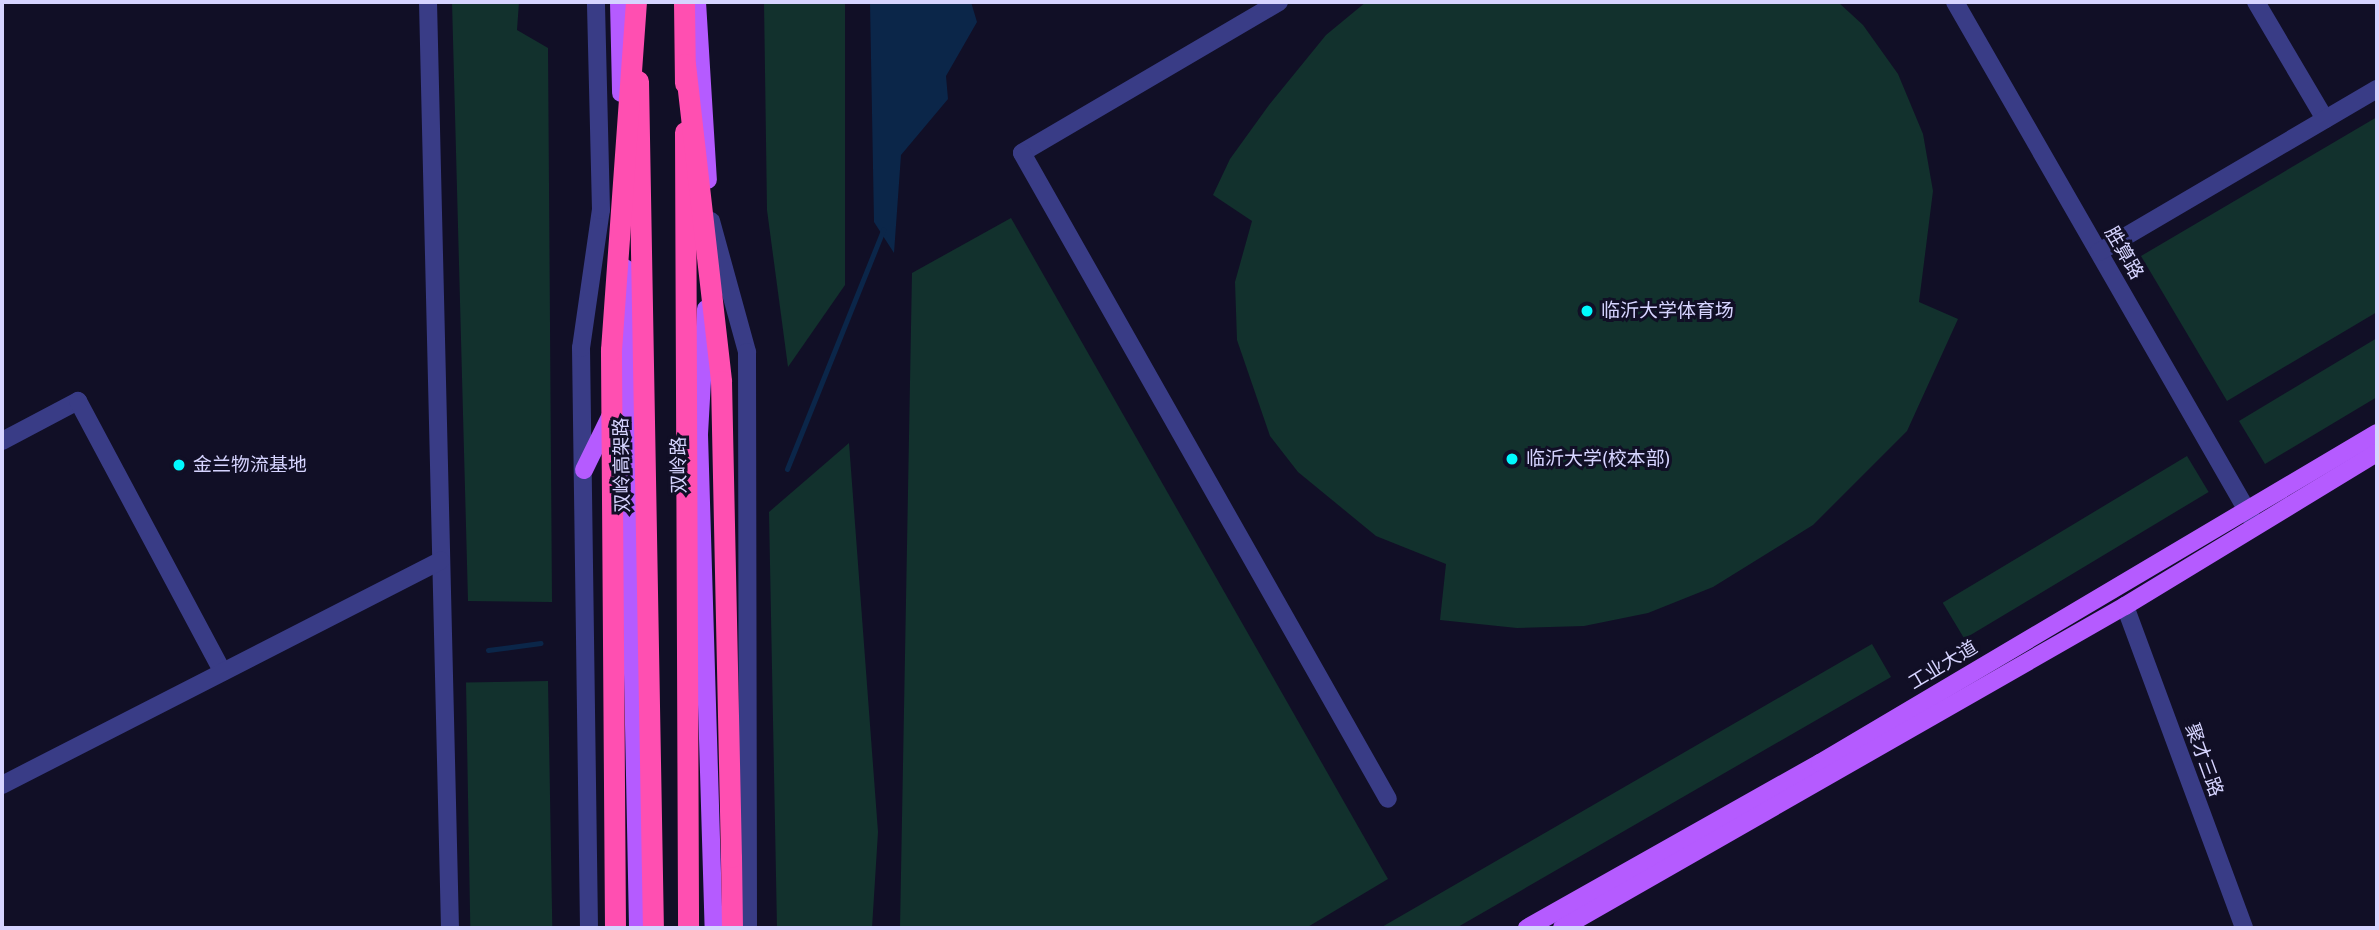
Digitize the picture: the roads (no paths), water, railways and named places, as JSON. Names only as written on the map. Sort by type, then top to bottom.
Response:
[{"type":"highway","points":[[615,928],[611,350],[637,2]]},
{"type":"highway","name":"双岭高架路","points":[[637,2],[653,928]]},
{"type":"highway","points":[[684,2],[688,928]]},
{"type":"highway","points":[[685,64],[721,382],[732,928]]},
{"type":"main road","points":[[619,2],[638,928]]},
{"type":"main road","name":"双岭路","points":[[697,2],[711,221],[699,435],[714,928]]},
{"type":"main road","points":[[583,470],[628,380]]},
{"type":"main road","name":"工业大道","points":[[1562,928],[2125,606],[2377,433]]},
{"type":"main road","name":"工业大道","points":[[1527,928],[2251,518],[2377,453]]},
{"type":"street","points":[[428,2],[450,928]]},
{"type":"street","points":[[589,928],[582,348],[601,210],[596,2]]},
{"type":"street","points":[[1279,2],[1022,153],[1388,799]]},
{"type":"street","name":"胜算路","points":[[1955,2],[2251,518]]},
{"type":"street","points":[[2256,2],[2325,119]]},
{"type":"street","points":[[2099,252],[2377,89]]},
{"type":"street","points":[[711,221],[747,352],[748,928]]},
{"type":"street","points":[[2,441],[78,401],[223,672]]},
{"type":"street","points":[[2,785],[441,560]]},
{"type":"street","name":"聚才三路","points":[[2125,606],[2244,928]]},
{"type":"water","points":[[870,2],[971,2],[977,22],[946,76],[948,99],[901,155],[894,253],[874,222]]},
{"type":"waterway","points":[[787,469],[883,230]]},
{"type":"waterway","points":[[488,650],[541,643]]},
{"type":"place","name":"临沂大学体育场","points":[[1587,311]]},
{"type":"place","name":"临沂大学(校本部)","points":[[1512,459]]},
{"type":"place","name":"金兰物流基地","points":[[179,465]]}]
